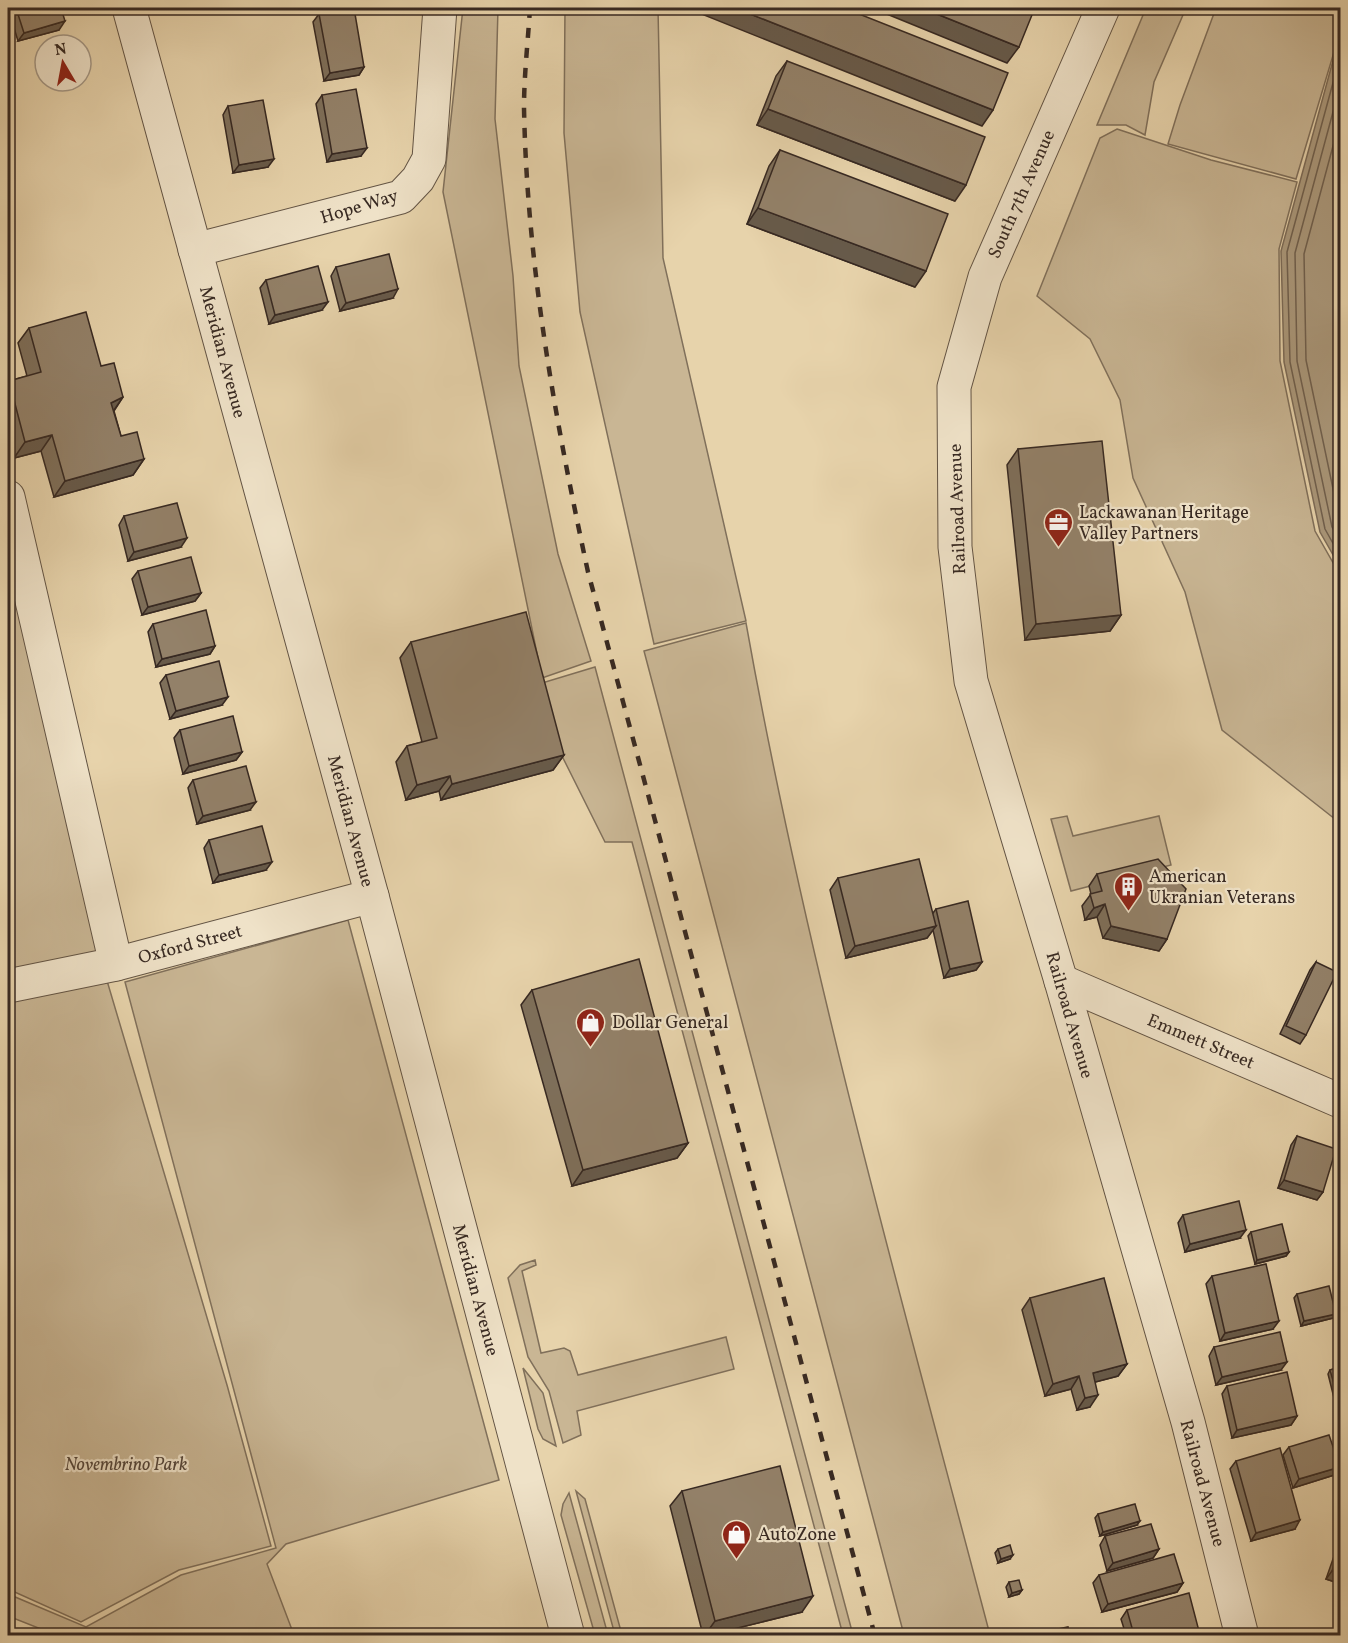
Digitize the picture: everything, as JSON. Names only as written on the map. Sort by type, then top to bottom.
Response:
[{"type":"street","name":"Meridian Avenue","points":[[129,8],[372,896],[568,1635]]},
{"type":"street","name":"Hope Way","points":[[195,250],[401,196],[418,179],[429,159],[440,8]]},
{"type":"street","name":"South 7th Avenue","points":[[954,387],[985,277],[1103,8]]},
{"type":"street","name":"Railroad Avenue","points":[[954,387],[955,548],[971,681],[1061,981],[1199,1462],[1242,1635]]},
{"type":"street","points":[[8,497],[116,964]]},
{"type":"street","name":"Oxford Street","points":[[8,986],[116,964],[372,896]]},
{"type":"street","name":"Emmett Street","points":[[1061,981],[1341,1101]]},
{"type":"green space","points":[[463,8],[498,8],[495,119],[513,276],[519,366],[558,554],[591,661],[542,678],[443,192]]},
{"type":"green space","points":[[565,8],[658,8],[663,258],[746,621],[654,644],[580,312],[564,133]]},
{"type":"green space","points":[[1146,8],[1186,8],[1154,82],[1145,135],[1126,125],[1097,125]]},
{"type":"green space","points":[[1216,8],[1340,8],[1340,32],[1296,179],[1168,144]]},
{"type":"green space","points":[[1117,129],[1211,160],[1297,182],[1279,249],[1280,361],[1315,531],[1340,575],[1340,823],[1222,730],[1185,592],[1133,478],[1120,400],[1090,339],[1037,296],[1100,138]]},
{"type":"green space","name":"Novembrino Park","points":[[8,565],[97,947],[227,1385],[271,1546],[179,1570],[81,1622],[8,1589]]},
{"type":"green space","points":[[746,623],[770,751],[827,1005],[890,1258],[990,1635],[904,1635],[644,651]]},
{"type":"green space","points":[[595,667],[853,1635],[843,1635],[632,842],[605,842],[557,746],[542,683]]},
{"type":"green space","points":[[1067,816],[1073,836],[1159,816],[1171,865],[1071,891],[1051,819]]},
{"type":"green space","points":[[348,920],[499,1480],[286,1544],[267,1564],[294,1635],[56,1635],[8,1616],[8,1594],[86,1627],[181,1575],[276,1548],[125,982]]},
{"type":"green space","points":[[535,1260],[536,1265],[522,1271],[541,1353],[564,1348],[570,1351],[578,1375],[726,1337],[734,1369],[577,1411],[581,1435],[563,1443],[549,1391],[528,1357],[508,1278],[520,1265]]},
{"type":"green space","points":[[523,1368],[543,1393],[556,1446],[543,1439],[538,1429]]},
{"type":"green space","points":[[576,1491],[585,1499],[622,1635],[615,1635]]},
{"type":"green space","points":[[569,1493],[608,1635],[595,1635],[561,1515],[563,1504]]},
{"type":"water","points":[[1340,35],[1340,567],[1320,532],[1284,362],[1281,251]]},
{"type":"building","points":[[16,8],[61,8],[65,21],[24,33]]},
{"type":"building","points":[[354,8],[364,67],[330,73],[319,14]]},
{"type":"building","points":[[735,8],[844,8],[1008,73],[993,110]]},
{"type":"building","points":[[922,8],[1029,8],[1034,10],[1019,47]]},
{"type":"building","points":[[787,61],[985,137],[966,185],[768,109]]},
{"type":"building","points":[[356,89],[367,148],[332,154],[322,95]]},
{"type":"building","points":[[263,100],[274,159],[239,165],[228,106]]},
{"type":"building","points":[[780,150],[948,214],[926,271],[758,208]]},
{"type":"building","points":[[389,254],[398,289],[346,303],[336,267]]},
{"type":"building","points":[[318,266],[328,302],[275,315],[266,280]]},
{"type":"building","points":[[86,312],[101,366],[114,363],[123,397],[111,403],[121,436],[137,432],[144,459],[65,481],[52,435],[25,442],[9,381],[41,372],[29,328]]},
{"type":"building","name":"Lackawanan Heritage Valley Partners","points":[[1102,441],[1121,615],[1036,624],[1018,449]]},
{"type":"building","points":[[177,503],[187,538],[134,552],[124,516]]},
{"type":"building","points":[[191,557],[201,593],[148,607],[138,571]]},
{"type":"building","points":[[206,610],[215,646],[162,659],[153,624]]},
{"type":"building","points":[[526,612],[564,755],[452,784],[450,776],[417,785],[407,746],[437,738],[411,642]]},
{"type":"building","points":[[219,661],[228,697],[176,711],[166,675]]},
{"type":"building","points":[[233,716],[242,752],[189,766],[180,730]]},
{"type":"building","points":[[246,766],[256,802],[203,816],[193,780]]},
{"type":"building","points":[[262,826],[272,862],[219,875],[209,840]]},
{"type":"building","points":[[919,859],[936,926],[855,946],[838,878]]},
{"type":"building","name":"American Ukranian Veterans","points":[[1158,859],[1186,889],[1167,939],[1111,926],[1105,904],[1094,908],[1090,894],[1102,891],[1097,874]]},
{"type":"building","points":[[968,901],[982,962],[950,969],[936,909]]},
{"type":"building","name":"Dollar General","points":[[639,959],[688,1143],[583,1170],[532,990]]},
{"type":"building","points":[[1316,962],[1337,972],[1306,1035],[1286,1026]]},
{"type":"building","points":[[1297,1136],[1336,1149],[1323,1192],[1284,1180]]},
{"type":"building","points":[[1239,1201],[1246,1230],[1190,1244],[1183,1215]]},
{"type":"building","points":[[1282,1224],[1289,1252],[1257,1260],[1251,1232]]},
{"type":"building","points":[[1266,1264],[1279,1321],[1225,1333],[1212,1276]]},
{"type":"building","points":[[1104,1278],[1127,1364],[1093,1373],[1098,1395],[1085,1398],[1079,1376],[1053,1384],[1030,1298]]},
{"type":"building","points":[[1329,1286],[1336,1314],[1304,1321],[1297,1294]]},
{"type":"building","points":[[1280,1332],[1287,1362],[1222,1377],[1214,1347]]},
{"type":"building","points":[[1341,1367],[1341,1397],[1338,1398],[1330,1370]]},
{"type":"building","points":[[1287,1372],[1297,1416],[1237,1430],[1227,1386]]},
{"type":"building","points":[[1329,1435],[1340,1467],[1299,1479],[1289,1447]]},
{"type":"building","points":[[1280,1448],[1300,1520],[1256,1533],[1236,1461]]},
{"type":"building","name":"AutoZone","points":[[780,1466],[813,1596],[715,1621],[682,1491]]},
{"type":"building","points":[[1135,1504],[1140,1521],[1103,1532],[1098,1514]]},
{"type":"building","points":[[1151,1524],[1159,1549],[1113,1563],[1105,1536]]},
{"type":"building","points":[[1010,1545],[1013,1555],[1001,1559],[998,1549]]},
{"type":"building","points":[[1341,1545],[1341,1574],[1332,1571]]},
{"type":"building","points":[[1174,1554],[1183,1583],[1108,1604],[1099,1575]]},
{"type":"building","points":[[1019,1580],[1022,1590],[1012,1593],[1009,1582]]},
{"type":"building","points":[[1189,1593],[1200,1635],[1134,1635],[1127,1610]]},
{"type":"building","points":[[1068,1627],[1070,1635],[1030,1635]]},
{"type":"railway","points":[[530,8],[524,108],[531,225],[554,399],[588,572],[875,1636]]},
{"type":"place","name":"Lackawanan Heritage Valley Partners","points":[[1058,548]]},
{"type":"place","name":"American Ukranian Veterans","points":[[1128,912]]},
{"type":"place","name":"Dollar General","points":[[591,1048]]},
{"type":"place","name":"AutoZone","points":[[737,1560]]}]
